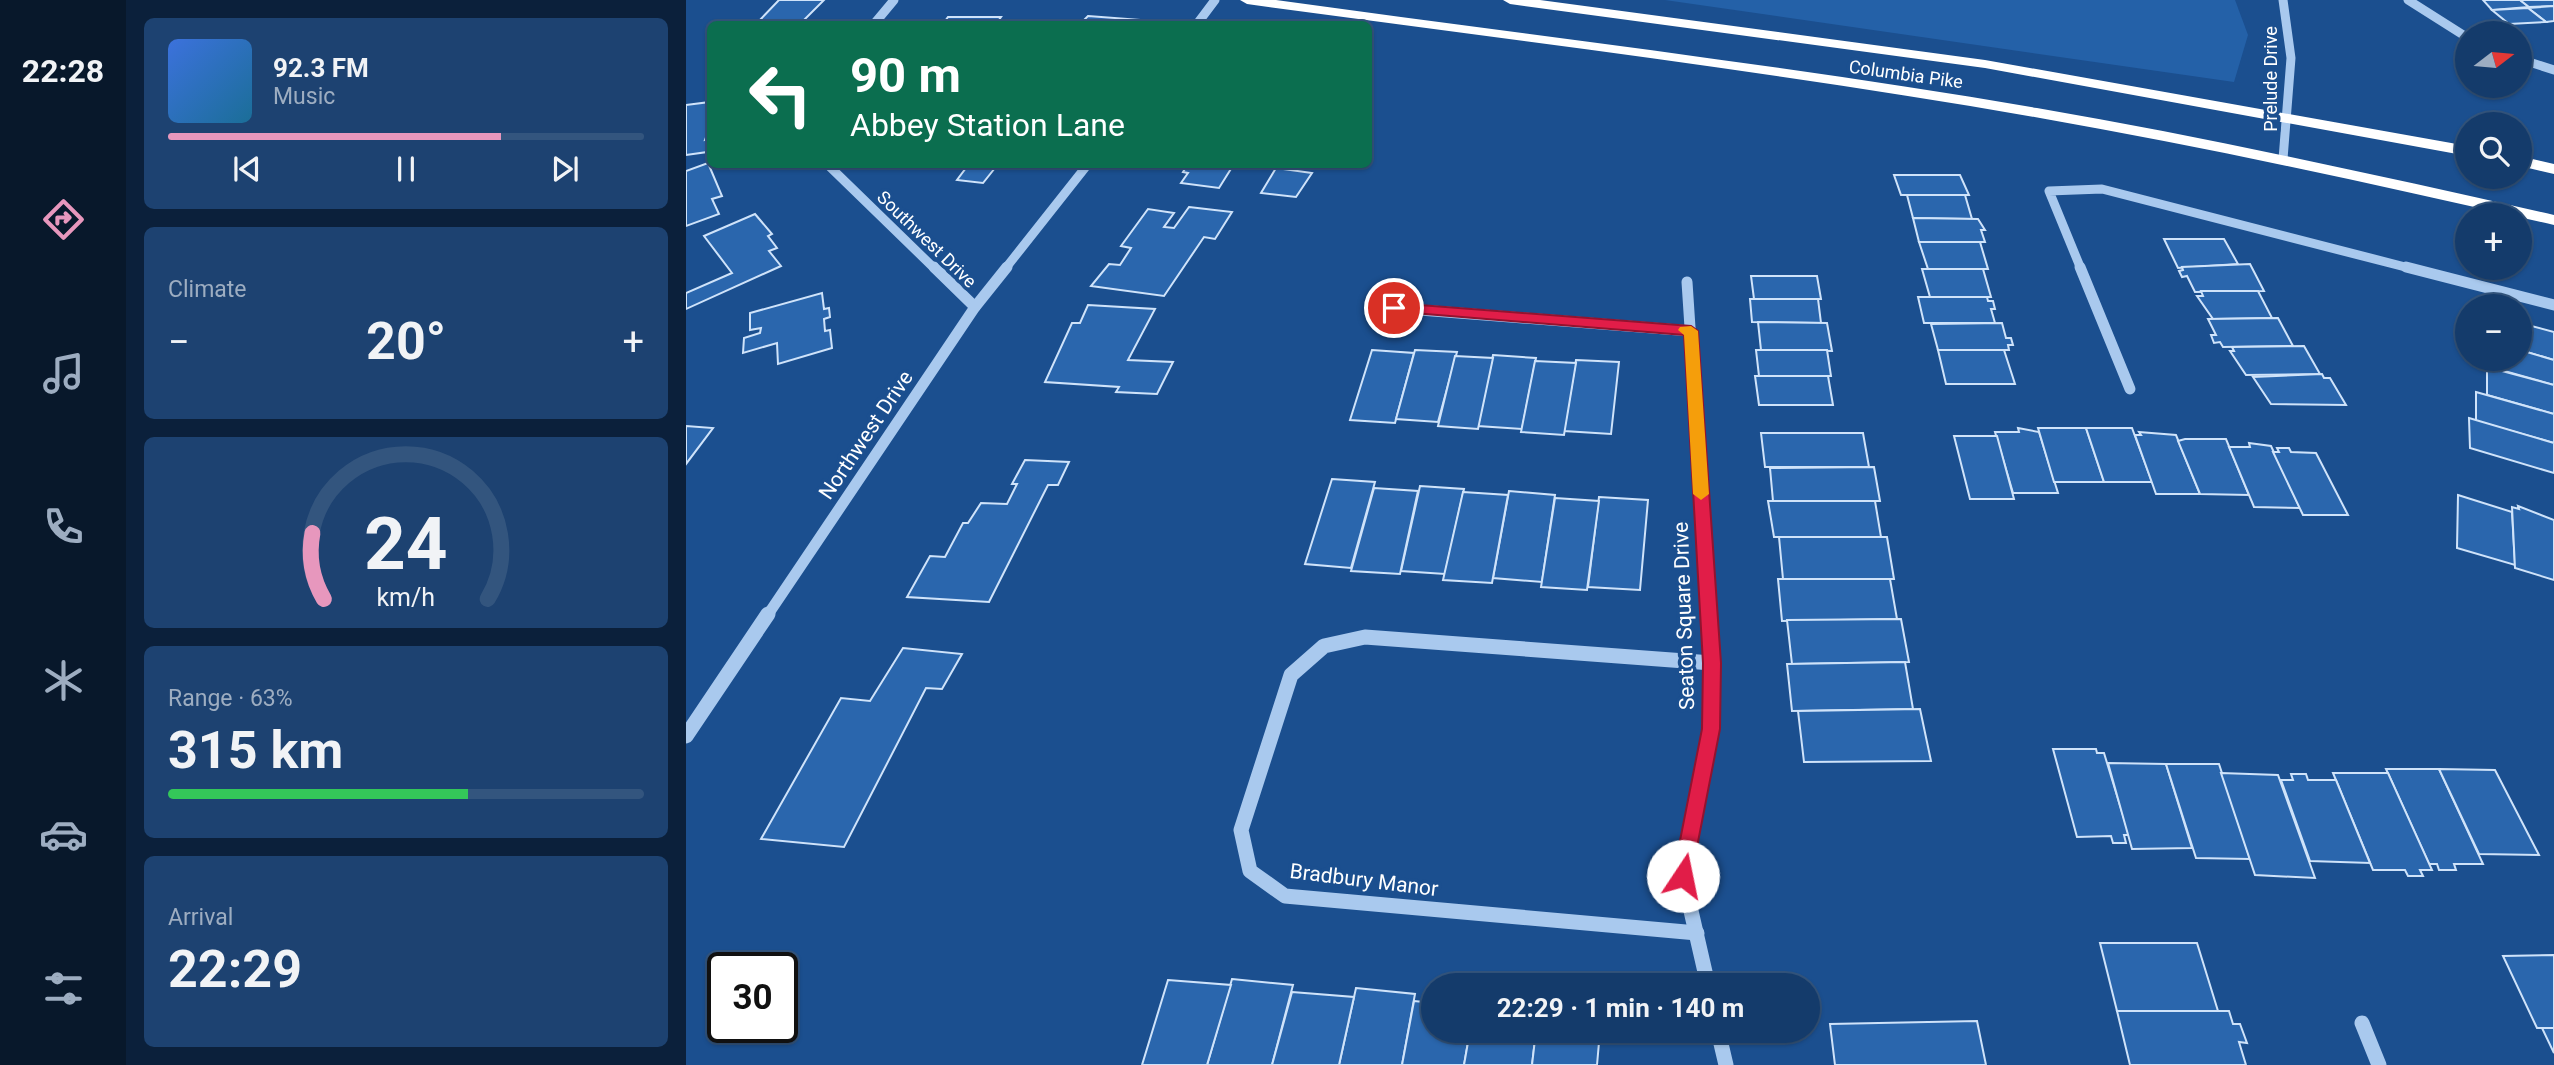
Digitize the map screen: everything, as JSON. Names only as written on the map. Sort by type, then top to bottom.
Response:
[{"type":"highway","name":"Columbia Pike","points":[[1247,0],[1953,100],[2283,159],[2554,220]]},
{"type":"highway","name":"Columbia Pike","points":[[1510,0],[1985,64],[2455,149]]},
{"type":"highway","points":[[2532,164],[2554,169]]},
{"type":"street","points":[[876,21],[894,0]]},
{"type":"street","points":[[1200,21],[1215,0]]},
{"type":"street","name":"Prelude Drive","points":[[2283,0],[2290,51],[2289,117],[2283,159]]},
{"type":"street","points":[[2408,0],[2455,30]]},
{"type":"street","points":[[2532,63],[2554,70]]},
{"type":"street","name":"Southwest Drive","points":[[831,168],[975,307]]},
{"type":"street","name":"Northwest Drive","points":[[686,736],[975,307],[1085,168]]},
{"type":"street","points":[[2130,389],[2049,191],[2102,189],[2554,305]]},
{"type":"street","name":"Seaton Square Drive","points":[[1687,282],[1712,663],[1711,729],[1683,876],[1705,973]]},
{"type":"street","points":[[1394,308],[1691,331]]},
{"type":"street","name":"Bradbury Manor","points":[[1697,933],[1284,896],[1250,871],[1241,830],[1290,675],[1324,646],[1365,637],[1712,663]]},
{"type":"street","points":[[2362,1023],[2379,1065]]},
{"type":"street","points":[[1721,1043],[1726,1065]]},
{"type":"shaded area","points":[[1665,0],[2235,0],[2248,35],[2234,82]]},
{"type":"building","points":[[779,0],[824,0],[803,21],[759,21]]},
{"type":"building","points":[[2483,0],[2520,0],[2529,7],[2492,10]]},
{"type":"building","points":[[2520,0],[2554,0],[2554,6],[2529,7]]},
{"type":"building","points":[[2554,6],[2554,21],[2546,22],[2528,8]]},
{"type":"building","points":[[2528,8],[2546,22],[2505,21],[2492,10]]},
{"type":"building","points":[[1088,16],[1142,20],[1141,21],[1083,21]]},
{"type":"building","points":[[948,17],[1001,17],[998,21],[945,21]]},
{"type":"building","points":[[707,102],[707,152],[686,155],[686,105]]},
{"type":"building","points":[[707,163],[722,196],[712,199],[719,214],[686,226],[686,171]]},
{"type":"building","points":[[966,168],[995,168],[983,183],[957,180]]},
{"type":"building","points":[[1186,168],[1232,168],[1219,188],[1181,183],[1188,173],[1183,172]]},
{"type":"building","points":[[1276,168],[1312,173],[1296,197],[1261,193]]},
{"type":"building","points":[[1894,175],[1960,175],[1969,195],[1901,195]]},
{"type":"building","points":[[1907,195],[1965,195],[1972,219],[1913,218]]},
{"type":"building","points":[[1189,207],[1232,212],[1215,239],[1204,237],[1164,296],[1091,286],[1109,264],[1120,265],[1131,248],[1121,246],[1148,209],[1174,213],[1164,227],[1174,228]]},
{"type":"building","points":[[755,214],[772,234],[768,236],[777,248],[769,251],[781,266],[686,309],[686,293],[732,273],[704,236]]},
{"type":"building","points":[[1913,218],[1978,219],[1985,230],[1981,230],[1985,242],[1919,242]]},
{"type":"building","points":[[2164,239],[2224,239],[2238,264],[2178,268]]},
{"type":"building","points":[[1919,242],[1980,242],[1988,269],[1928,269]]},
{"type":"building","points":[[2250,264],[2264,291],[2195,292],[2187,276],[2182,277],[2179,271],[2183,270],[2182,267]]},
{"type":"building","points":[[1922,269],[1983,269],[1991,297],[1930,297]]},
{"type":"building","points":[[1751,276],[1817,276],[1821,299],[1754,299]]},
{"type":"building","points":[[2201,291],[2258,291],[2272,318],[2213,319],[2197,296],[2203,296]]},
{"type":"building","points":[[822,293],[824,309],[829,308],[830,317],[824,319],[825,331],[830,330],[832,348],[778,364],[777,343],[743,353],[744,338],[760,333],[761,328],[750,330],[750,313]]},
{"type":"building","points":[[1918,297],[1987,297],[1988,301],[1993,301],[1995,309],[1991,309],[1995,323],[1924,323]]},
{"type":"building","points":[[1750,299],[1818,299],[1821,323],[1752,322]]},
{"type":"building","points":[[1088,305],[1155,309],[1128,360],[1173,362],[1157,394],[1116,392],[1119,387],[1045,382],[1072,323],[1080,323]]},
{"type":"building","points":[[2278,318],[2293,346],[2223,347],[2220,342],[2214,343],[2211,335],[2216,335],[2208,319]]},
{"type":"building","points":[[1758,322],[1827,323],[1832,351],[1761,350]]},
{"type":"building","points":[[2002,323],[2006,338],[2011,338],[2013,345],[2008,345],[2009,350],[1938,350],[1931,324]]},
{"type":"building","points":[[2532,326],[2554,332],[2554,360],[2532,354]]},
{"type":"building","points":[[2304,346],[2320,374],[2246,375],[2230,351],[2234,351],[2232,347]]},
{"type":"building","points":[[1372,350],[1414,353],[1395,423],[1350,420]]},
{"type":"building","points":[[1415,350],[1457,352],[1438,422],[1396,419]]},
{"type":"building","points":[[1756,350],[1827,350],[1831,376],[1759,376]]},
{"type":"building","points":[[1938,350],[2004,350],[2015,384],[1946,384]]},
{"type":"building","points":[[2532,354],[2554,360],[2554,385],[2504,371],[2532,371]]},
{"type":"building","points":[[1493,355],[1536,358],[1522,429],[1478,426]]},
{"type":"building","points":[[1455,356],[1493,358],[1478,429],[1438,426]]},
{"type":"building","points":[[1576,360],[1619,362],[1611,434],[1564,431]]},
{"type":"building","points":[[1535,361],[1576,363],[1564,435],[1521,432]]},
{"type":"building","points":[[2487,371],[2502,371],[2554,385],[2554,414],[2487,395]]},
{"type":"building","points":[[2322,374],[2324,378],[2330,378],[2346,405],[2271,404],[2253,377]]},
{"type":"building","points":[[1755,376],[1828,376],[1833,405],[1759,405]]},
{"type":"building","points":[[2476,392],[2554,414],[2554,443],[2476,421]]},
{"type":"building","points":[[2469,418],[2554,443],[2554,473],[2470,448]]},
{"type":"building","points":[[686,426],[713,428],[686,464]]},
{"type":"building","points":[[2018,428],[2039,432],[2058,493],[2013,493],[1995,432],[2019,432]]},
{"type":"building","points":[[2038,428],[2086,428],[2104,482],[2054,482]]},
{"type":"building","points":[[2086,428],[2132,428],[2152,482],[2104,482]]},
{"type":"building","points":[[2139,432],[2176,435],[2200,494],[2156,494],[2135,435],[2141,435]]},
{"type":"building","points":[[1761,433],[1863,433],[1869,467],[1765,467]]},
{"type":"building","points":[[1954,436],[1997,436],[2014,499],[1970,499]]},
{"type":"building","points":[[2226,439],[2249,495],[2200,494],[2178,441]]},
{"type":"building","points":[[2249,443],[2271,446],[2300,508],[2254,507],[2229,447],[2250,447]]},
{"type":"building","points":[[2277,448],[2289,448],[2291,452],[2316,453],[2348,515],[2303,515],[2273,452],[2279,452]]},
{"type":"building","points":[[1025,460],[1069,462],[1058,485],[1048,485],[989,602],[907,597],[930,556],[945,557],[963,523],[968,523],[981,503],[1007,504],[1017,484],[1012,484]]},
{"type":"building","points":[[1874,467],[1880,501],[1773,501],[1770,468]]},
{"type":"building","points":[[1332,479],[1375,482],[1351,568],[1305,564]]},
{"type":"building","points":[[1420,486],[1464,489],[1445,574],[1401,571]]},
{"type":"building","points":[[1374,488],[1418,491],[1400,574],[1351,571]]},
{"type":"building","points":[[1509,491],[1555,495],[1542,582],[1493,578]]},
{"type":"building","points":[[1463,492],[1508,495],[1492,583],[1443,580]]},
{"type":"building","points":[[2458,495],[2512,512],[2515,565],[2457,548]]},
{"type":"building","points":[[1599,497],[1648,500],[1640,590],[1588,587]]},
{"type":"building","points":[[1555,498],[1599,501],[1587,590],[1541,587]]},
{"type":"building","points":[[1768,501],[1875,501],[1881,537],[1774,537]]},
{"type":"building","points":[[2518,506],[2554,520],[2554,580],[2515,568],[2512,507],[2519,509]]},
{"type":"building","points":[[1779,537],[1887,537],[1894,579],[1783,579]]},
{"type":"building","points":[[1778,579],[1890,579],[1897,619],[1782,621]]},
{"type":"building","points":[[1901,619],[1909,662],[1792,664],[1787,620]]},
{"type":"building","points":[[903,648],[962,654],[942,689],[926,688],[844,847],[761,839],[841,698],[870,701]]},
{"type":"building","points":[[1905,662],[1913,709],[1792,711],[1787,664]]},
{"type":"building","points":[[1920,709],[1931,761],[1804,762],[1798,711]]},
{"type":"building","points":[[2053,749],[2096,749],[2097,753],[2104,753],[2129,835],[2124,835],[2126,843],[2113,843],[2111,836],[2077,837]]},
{"type":"building","points":[[2108,763],[2166,764],[2192,848],[2132,849]]},
{"type":"building","points":[[2166,764],[2219,764],[2250,859],[2196,858]]},
{"type":"building","points":[[2386,769],[2439,769],[2483,864],[2454,864],[2456,870],[2439,870],[2437,864],[2429,864]]},
{"type":"building","points":[[2439,769],[2495,770],[2539,855],[2479,854]]},
{"type":"building","points":[[2221,773],[2278,775],[2315,878],[2255,875]]},
{"type":"building","points":[[2333,773],[2388,773],[2432,870],[2420,870],[2423,876],[2408,876],[2405,870],[2373,870]]},
{"type":"building","points":[[2291,774],[2306,774],[2308,780],[2336,780],[2370,863],[2310,861],[2281,780],[2293,780]]},
{"type":"building","points":[[2100,943],[2197,943],[2218,1011],[2117,1011]]},
{"type":"building","points":[[2554,955],[2554,1028],[2537,1028],[2503,956]]},
{"type":"building","points":[[1232,979],[1293,985],[1272,1065],[1207,1065]]},
{"type":"building","points":[[1168,980],[1231,985],[1207,1065],[1142,1065]]},
{"type":"building","points":[[1356,988],[1415,994],[1402,1065],[1339,1065]]},
{"type":"building","points":[[1292,992],[1354,997],[1339,1065],[1272,1065]]},
{"type":"building","points":[[1414,1001],[1421,1002],[1421,1043],[1468,1043],[1464,1065],[1402,1065]]},
{"type":"building","points":[[2117,1011],[2229,1011],[2233,1024],[2240,1024],[2247,1043],[2239,1042],[2246,1065],[2130,1065]]},
{"type":"building","points":[[1977,1021],[1986,1065],[1835,1065],[1830,1024]]},
{"type":"building","points":[[2542,1028],[2554,1028],[2554,1053]]},
{"type":"building","points":[[1468,1043],[1535,1043],[1532,1065],[1464,1065]]},
{"type":"building","points":[[1535,1043],[1599,1043],[1597,1065],[1532,1065]]},
{"type":"slow traffic","points":[[1685,330],[1691,331],[1701,494]]},
{"type":"route","points":[[1394,308],[1691,331],[1712,663],[1711,729],[1683,876]]}]
